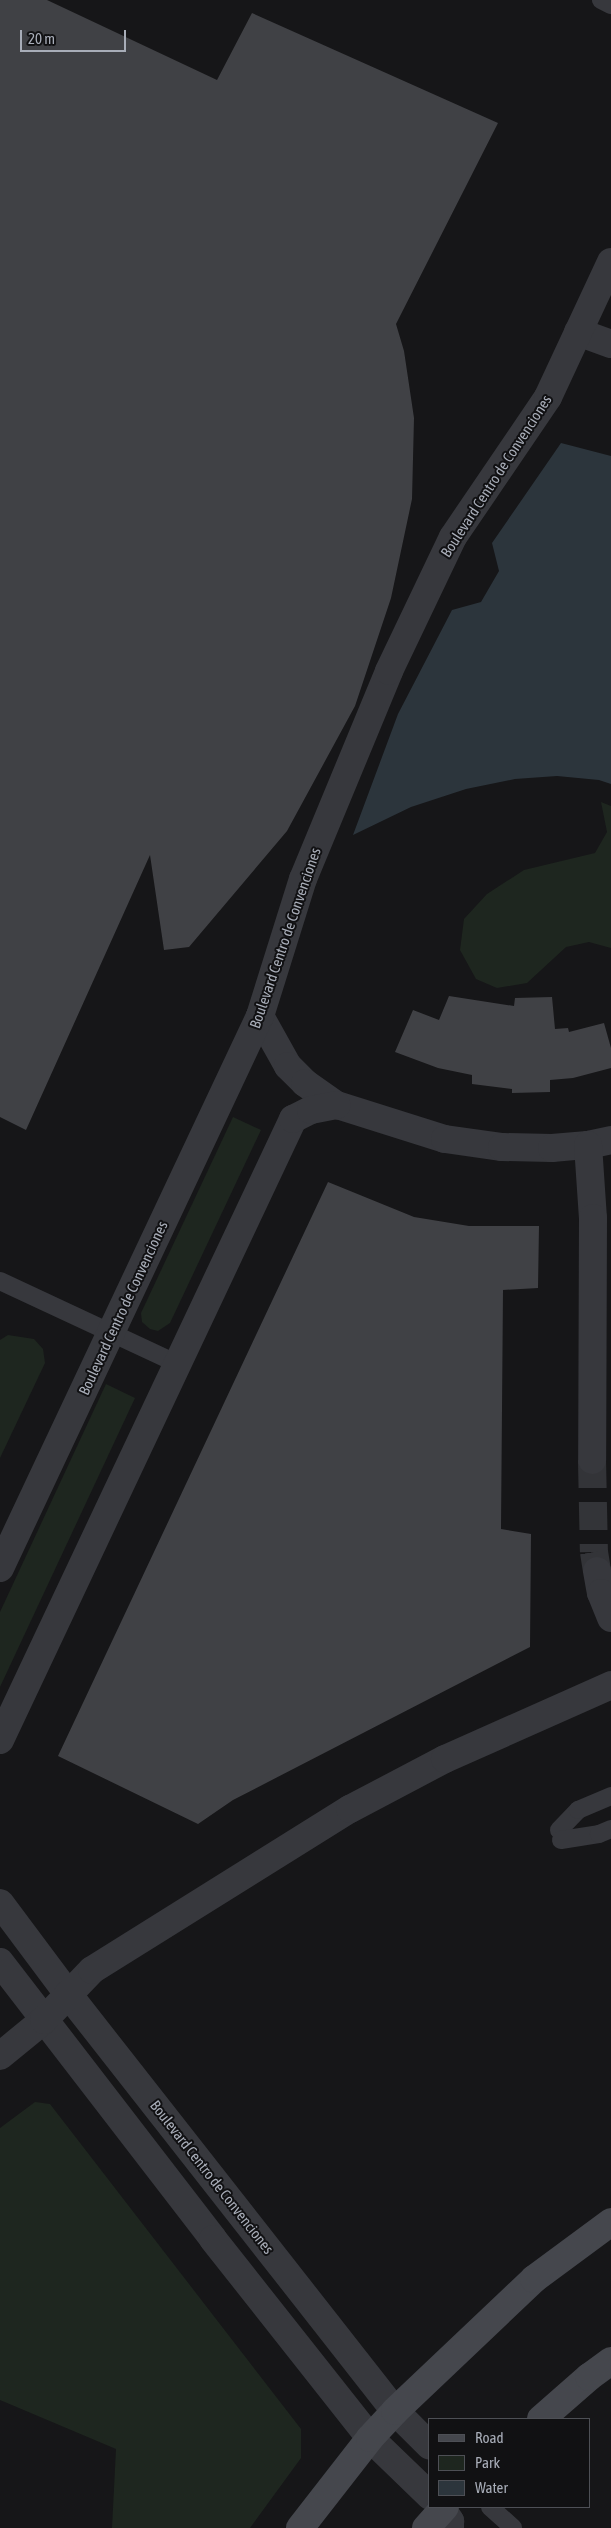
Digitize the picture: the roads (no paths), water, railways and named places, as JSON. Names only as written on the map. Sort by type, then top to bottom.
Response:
[{"type":"main road","points":[[300,2528],[370,2438],[395,2411],[534,2278],[611,2222]]},
{"type":"main road","points":[[542,2418],[589,2377],[611,2361]]},
{"type":"street","name":"Boulevard Centro de Convenciones","points":[[0,1568],[260,1016],[303,879],[389,671],[453,538],[548,397],[611,262]]},
{"type":"street","points":[[578,332],[611,344]]},
{"type":"street","points":[[260,1016],[288,1066],[305,1083],[337,1105],[445,1139],[502,1147],[552,1148],[599,1142],[593,1218],[592,1460]]},
{"type":"street","points":[[0,1740],[293,1119],[311,1110],[337,1105]]},
{"type":"street","points":[[597,1571],[601,1593],[611,1618]]},
{"type":"street","points":[[0,2056],[44,2020],[92,1970],[350,1809],[445,1759],[611,1684]]},
{"type":"street","name":"Boulevard Centro de Convenciones","points":[[0,1903],[68,1994],[395,2411],[428,2444]]},
{"type":"street","points":[[0,1962],[370,2438],[428,2500]]},
{"type":"lane","points":[[601,0],[611,5]]},
{"type":"lane","points":[[0,1281],[178,1364]]},
{"type":"lane","points":[[611,1796],[578,1810],[560,1835],[599,1834],[611,1829]]},
{"type":"lane","points":[[491,2508],[512,2528]]},
{"type":"water","points":[[561,443],[611,456],[611,784],[599,780],[557,776],[515,779],[466,789],[411,807],[353,835],[398,714],[452,610],[481,602],[499,571],[492,543]]},
{"type":"tunnel","points":[[592,1460],[594,1552],[597,1571]]}]
